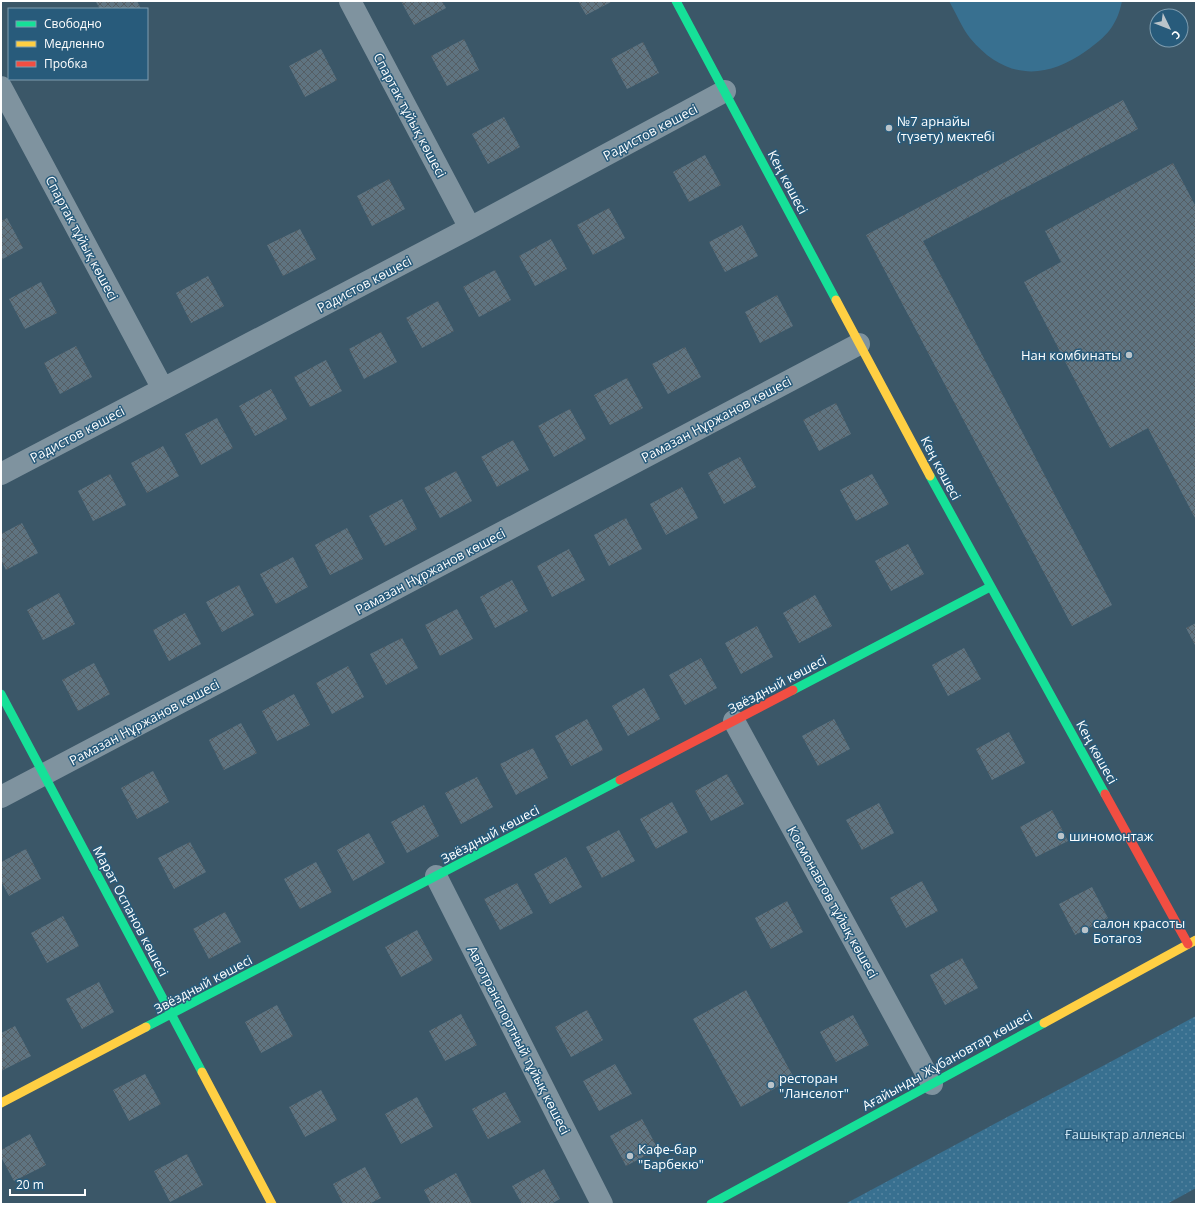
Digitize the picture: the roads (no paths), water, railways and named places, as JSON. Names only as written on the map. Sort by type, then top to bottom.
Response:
[{"type":"street","name":"Спартак тұйық көшесі","points":[[350,1],[470,228]]},
{"type":"street","name":"Кең көшесі","points":[[676,1],[990,587],[1192,942]]},
{"type":"street","name":"Спартак тұйық көшесі","points":[[1,87],[163,390]]},
{"type":"street","name":"Радистов көшесі","points":[[1,474],[470,228],[725,91]]},
{"type":"street","name":"Рамазан Нұржанов көшесі","points":[[1,797],[859,344]]},
{"type":"street","name":"Звёздный көшесі","points":[[1,1103],[990,587]]},
{"type":"street","name":"Марат Оспанов көшесі","points":[[1,694],[272,1204]]},
{"type":"street","name":"Космонавтов тұйық көшесі","points":[[734,721],[932,1084]]},
{"type":"street","name":"Автотранспортный тұйық көшесі","points":[[436,876],[602,1204]]},
{"type":"street","name":"Ағайынды Жұбановтар көшесі","points":[[711,1204],[1192,942]]},
{"type":"place","name":"№7 арнайы (түзету) мектебі","points":[[889,128]]},
{"type":"place","name":"Нан комбинаты","points":[[1129,355]]},
{"type":"place","name":"шиномонтаж","points":[[1061,836]]},
{"type":"place","name":"салон красоты Ботагоз","points":[[1085,930]]},
{"type":"place","name":"ресторан \"Ланселот\"","points":[[771,1085]]},
{"type":"place","name":"Кафе-бар \"Барбекю\"","points":[[630,1156]]},
{"type":"park label","name":"Ғашықтар аллеясы","points":[[1125,1134]]}]
